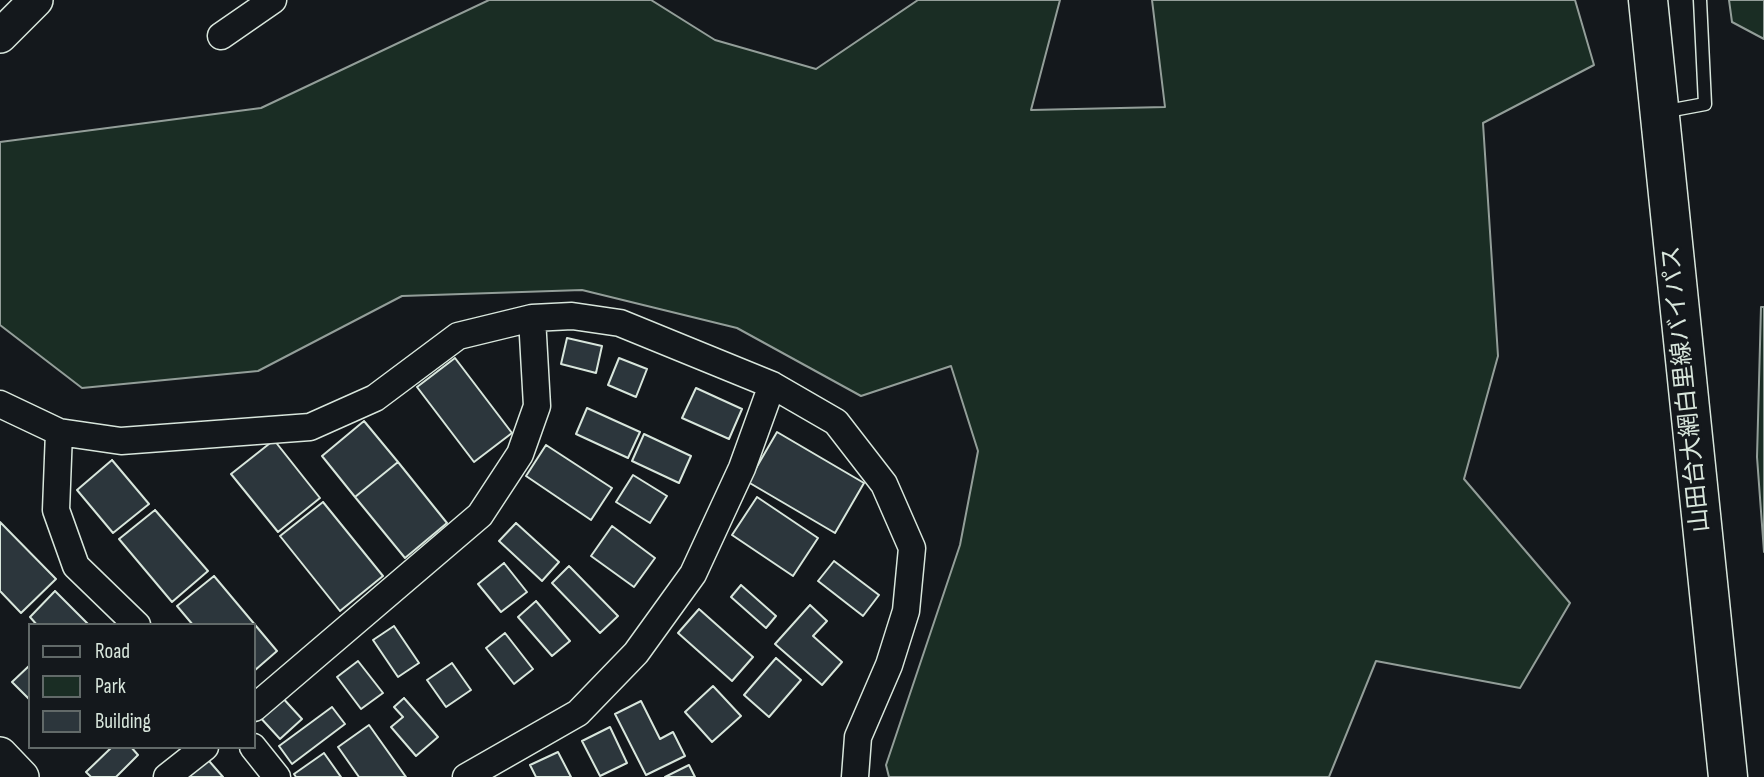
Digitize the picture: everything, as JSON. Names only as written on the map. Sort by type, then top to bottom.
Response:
[{"type":"main road","name":"山田台大網白里線バイパス","points":[[1648,0],[1728,777]]},
{"type":"street","points":[[0,36],[36,0]]},
{"type":"street","points":[[221,36],[273,0]]},
{"type":"street","points":[[0,404],[59,432],[121,441],[310,426],[375,398],[458,336],[532,318],[572,316],[620,323],[772,385],[836,422],[884,484],[912,548],[906,611],[889,666],[858,737],[855,777]]},
{"type":"street","points":[[256,706],[480,515],[520,454],[537,406],[532,318]]},
{"type":"street","points":[[466,777],[578,713],[636,653],[693,574],[742,468],[772,385]]},
{"type":"street","points":[[59,432],[56,510],[76,566],[134,623]]},
{"type":"street","points":[[167,777],[202,749]]},
{"type":"street","points":[[255,749],[277,777]]},
{"type":"street","points":[[0,754],[22,777]]},
{"type":"lane","points":[[1659,113],[1705,104],[1700,0]]},
{"type":"green space","points":[[489,0],[651,0],[715,40],[816,69],[918,0],[1060,0],[1031,110],[1165,107],[1152,0],[1575,0],[1594,65],[1483,123],[1498,356],[1464,479],[1570,603],[1520,688],[1376,661],[1329,777],[889,777],[886,765],[960,545],[978,451],[951,366],[861,396],[737,328],[582,290],[402,296],[258,371],[82,388],[0,325],[0,142],[261,108]]},
{"type":"green space","points":[[1729,0],[1764,0],[1764,39],[1732,22]]},
{"type":"green space","points":[[1761,307],[1764,307],[1764,552],[1757,457]]},
{"type":"building","points":[[567,338],[602,346],[596,373],[561,364]]},
{"type":"building","points":[[455,358],[512,433],[474,462],[417,387]]},
{"type":"building","points":[[619,358],[647,369],[636,397],[608,385]]},
{"type":"building","points":[[696,388],[742,409],[729,439],[682,418]]},
{"type":"building","points":[[587,408],[640,432],[628,458],[576,434]]},
{"type":"building","points":[[364,421],[398,462],[355,497],[322,456]]},
{"type":"building","points":[[777,432],[864,483],[835,533],[748,482]]},
{"type":"building","points":[[644,434],[691,456],[679,483],[632,461]]},
{"type":"building","points":[[274,440],[320,498],[278,532],[231,474]]},
{"type":"building","points":[[546,445],[612,488],[591,520],[526,476]]},
{"type":"building","points":[[112,460],[149,504],[113,533],[77,490]]},
{"type":"building","points":[[398,462],[447,523],[405,558],[355,497]]},
{"type":"building","points":[[633,475],[667,496],[650,523],[616,502]]},
{"type":"building","points":[[757,497],[818,538],[793,576],[732,535]]},
{"type":"building","points":[[323,502],[383,576],[340,611],[280,536]]},
{"type":"building","points":[[155,510],[208,571],[172,602],[119,539]]},
{"type":"building","points":[[0,522],[56,579],[21,613],[0,591]]},
{"type":"building","points":[[516,523],[559,562],[542,581],[499,541]]},
{"type":"building","points":[[612,526],[655,558],[634,587],[591,556]]},
{"type":"building","points":[[834,561],[879,595],[863,616],[818,581]]},
{"type":"building","points":[[504,563],[527,592],[501,612],[478,584]]},
{"type":"building","points":[[569,566],[618,616],[600,633],[552,583]]},
{"type":"building","points":[[214,576],[253,623],[191,623],[177,606]]},
{"type":"building","points":[[741,585],[776,616],[766,628],[731,597]]},
{"type":"building","points":[[55,591],[87,623],[35,623],[30,617]]},
{"type":"building","points":[[536,601],[570,641],[552,656],[518,617]]},
{"type":"building","points":[[810,605],[827,621],[813,636],[842,662],[822,685],[775,644]]},
{"type":"building","points":[[699,609],[753,657],[732,681],[678,633]]},
{"type":"building","points":[[256,626],[277,651],[256,669]]},
{"type":"building","points":[[394,626],[419,663],[398,677],[373,640]]},
{"type":"building","points":[[505,633],[533,669],[514,684],[486,648]]},
{"type":"building","points":[[776,658],[801,680],[769,717],[744,695]]},
{"type":"building","points":[[358,661],[383,693],[361,709],[337,677]]},
{"type":"building","points":[[452,663],[471,690],[446,707],[427,680]]},
{"type":"building","points":[[28,667],[28,698],[12,682]]},
{"type":"building","points":[[713,686],[741,716],[712,742],[685,712]]},
{"type":"building","points":[[280,695],[302,719],[280,739],[258,715]]},
{"type":"building","points":[[404,698],[438,737],[416,756],[391,727],[403,717],[394,707]]},
{"type":"building","points":[[641,701],[660,739],[673,732],[685,756],[646,775],[615,714]]},
{"type":"building","points":[[332,707],[345,724],[292,764],[279,746]]},
{"type":"building","points":[[369,725],[406,777],[359,777],[338,747]]},
{"type":"building","points":[[610,727],[627,763],[600,776],[582,741]]},
{"type":"building","points":[[110,749],[133,749],[138,755],[116,777],[91,777],[86,772]]},
{"type":"building","points":[[558,752],[571,777],[536,777],[530,765]]},
{"type":"building","points":[[324,753],[341,777],[296,777],[294,774]]},
{"type":"building","points":[[203,754],[223,777],[189,777],[184,771]]},
{"type":"building","points":[[689,765],[695,777],[665,777]]}]
